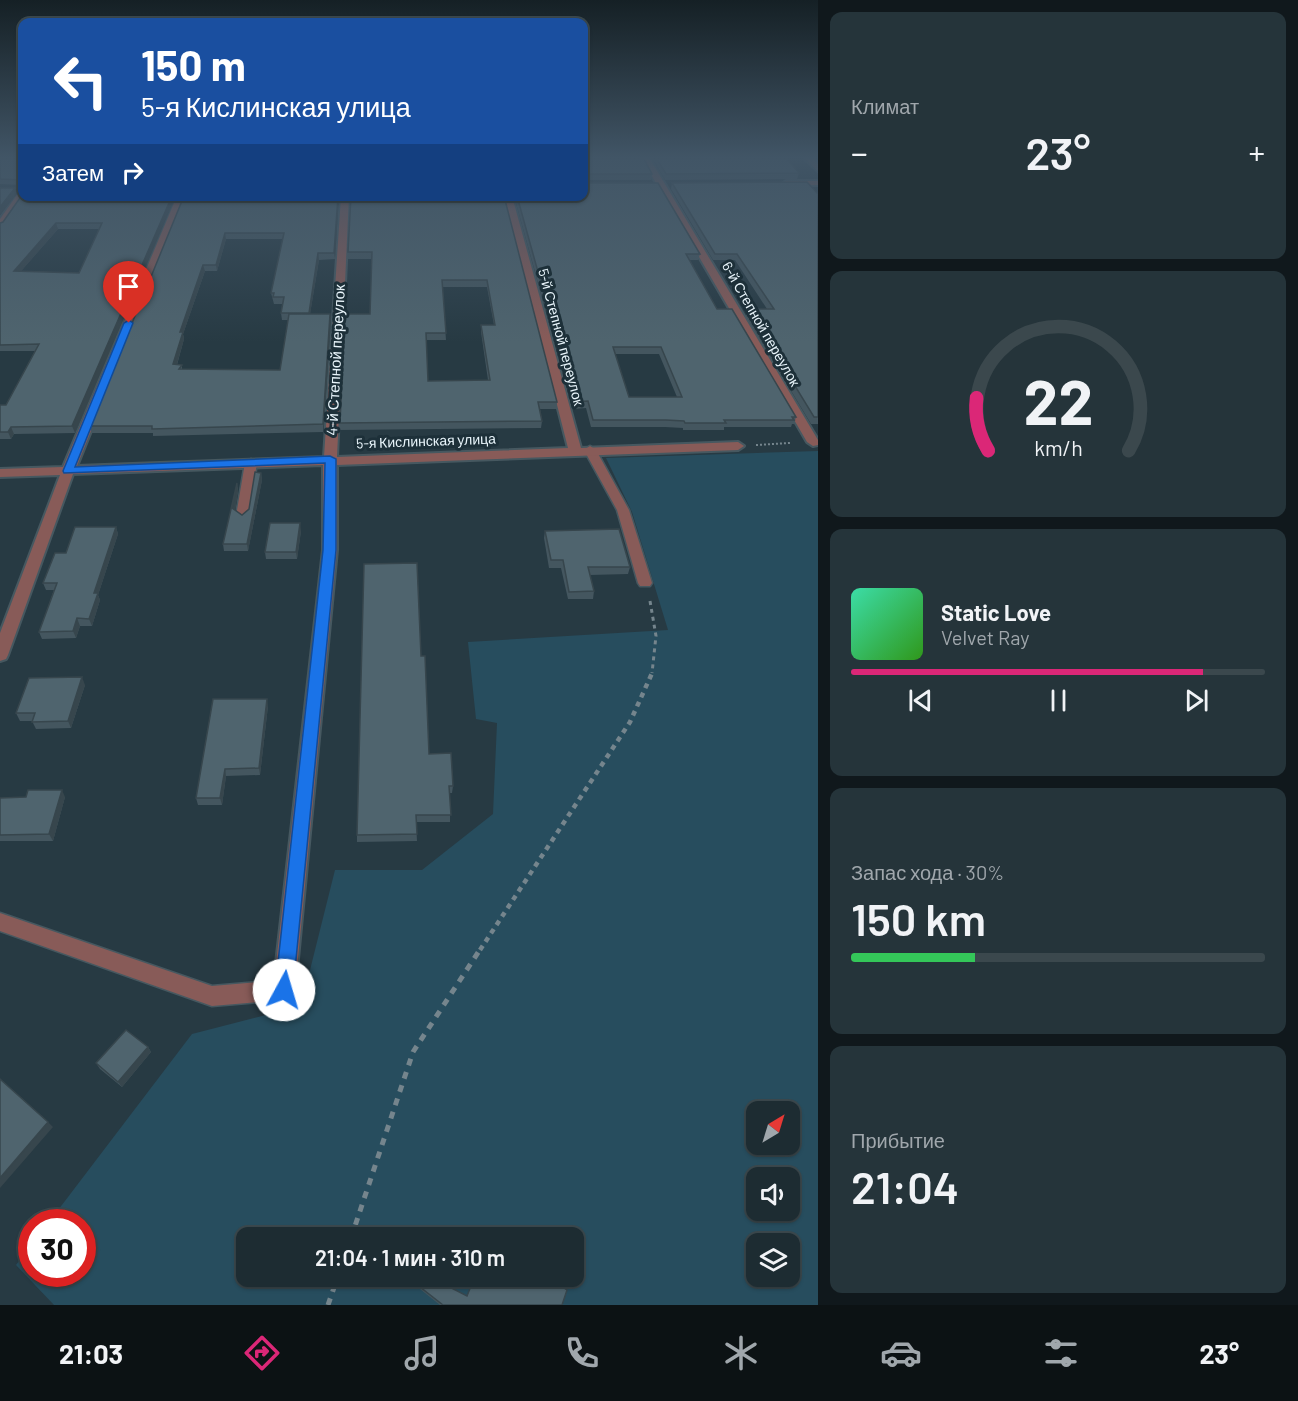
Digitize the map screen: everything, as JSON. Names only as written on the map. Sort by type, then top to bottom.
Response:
[{"type":"street","points":[[0,655],[68,471],[171,220]]},
{"type":"street","name":"4-й Степной переулок","points":[[284,990],[330,550],[330,459],[344,220]]},
{"type":"street","name":"5-й Степной переулок","points":[[514,220],[575,451]]},
{"type":"street","name":"6-й Степной переулок","points":[[683,220],[813,442]]},
{"type":"street","name":"5-я Кислинская улица","points":[[0,472],[738,446]]},
{"type":"lane","points":[[590,450],[623,510],[645,583]]},
{"type":"lane","points":[[242,516],[250,463]]},
{"type":"lane","points":[[0,922],[212,996],[284,990]]},
{"type":"path","points":[[738,446],[813,442]]},
{"type":"path","points":[[355,1227],[413,1052],[630,722],[651,683],[658,649],[655,619],[645,583]]},
{"type":"path","points":[[328,1305],[334,1287]]},
{"type":"shaded area","points":[[818,451],[818,1305],[54,1305],[37,1287],[96,1287],[96,1209],[59,1209],[192,1034],[301,1006],[335,870],[422,870],[493,814],[497,723],[476,719],[468,642],[668,630],[632,512],[606,458]]},
{"type":"building","points":[[4,220],[162,220],[72,426],[11,427],[8,432],[0,432],[0,405],[6,405],[39,344],[0,345],[0,223]],"holes":[[[56,223],[102,223],[79,273],[14,271]]]},
{"type":"building","points":[[174,220],[336,220],[334,253],[318,253],[309,313],[281,313],[284,297],[273,297],[274,293],[271,293],[284,233],[225,233],[216,265],[203,265],[180,332],[183,332],[173,364],[182,365],[179,369],[280,370],[289,314],[330,314],[323,424],[152,429],[152,426],[90,426]]},
{"type":"building","points":[[350,220],[510,220],[557,402],[538,402],[542,421],[340,423],[345,314],[370,314],[372,252],[348,252]],"holes":[[[442,280],[487,280],[495,325],[481,325],[490,380],[428,381],[426,333],[446,333]]]},
{"type":"building","points":[[524,220],[680,220],[700,254],[686,254],[717,309],[732,309],[796,417],[792,417],[794,420],[724,420],[726,423],[593,420],[588,401],[574,402]],"holes":[[[613,347],[661,347],[682,397],[629,397]]]},
{"type":"building","points":[[694,220],[818,220],[818,417],[814,417],[748,309],[774,309],[737,254],[715,254]]},
{"type":"building","points":[[255,472],[261,473],[247,544],[223,544],[237,483],[232,508],[242,515],[249,509]]},
{"type":"building","points":[[270,523],[300,523],[296,552],[265,552]]},
{"type":"building","points":[[75,527],[116,527],[94,593],[98,593],[89,619],[77,618],[73,631],[39,632],[57,583],[43,583],[55,553],[66,553]]},
{"type":"building","points":[[619,529],[630,567],[588,567],[594,591],[569,592],[563,560],[551,560],[545,531]]},
{"type":"building","points":[[417,563],[421,656],[425,656],[429,754],[451,753],[453,786],[449,786],[451,815],[416,815],[417,834],[357,835],[364,564]]},
{"type":"building","points":[[82,677],[68,721],[32,722],[35,713],[16,713],[29,678]]},
{"type":"building","points":[[213,699],[267,699],[259,768],[225,769],[220,798],[196,798]]},
{"type":"building","points":[[28,790],[62,790],[49,834],[0,835],[0,798],[26,797]]},
{"type":"building","points":[[126,1030],[148,1047],[118,1082],[96,1063]]},
{"type":"building","points":[[0,1079],[48,1122],[0,1178]]},
{"type":"building","points":[[420,1287],[449,1287],[467,1296],[471,1287],[562,1287],[567,1290],[562,1305],[443,1305]]},
{"type":"route","points":[[129,323],[68,471],[330,459],[330,550],[284,990]]}]
